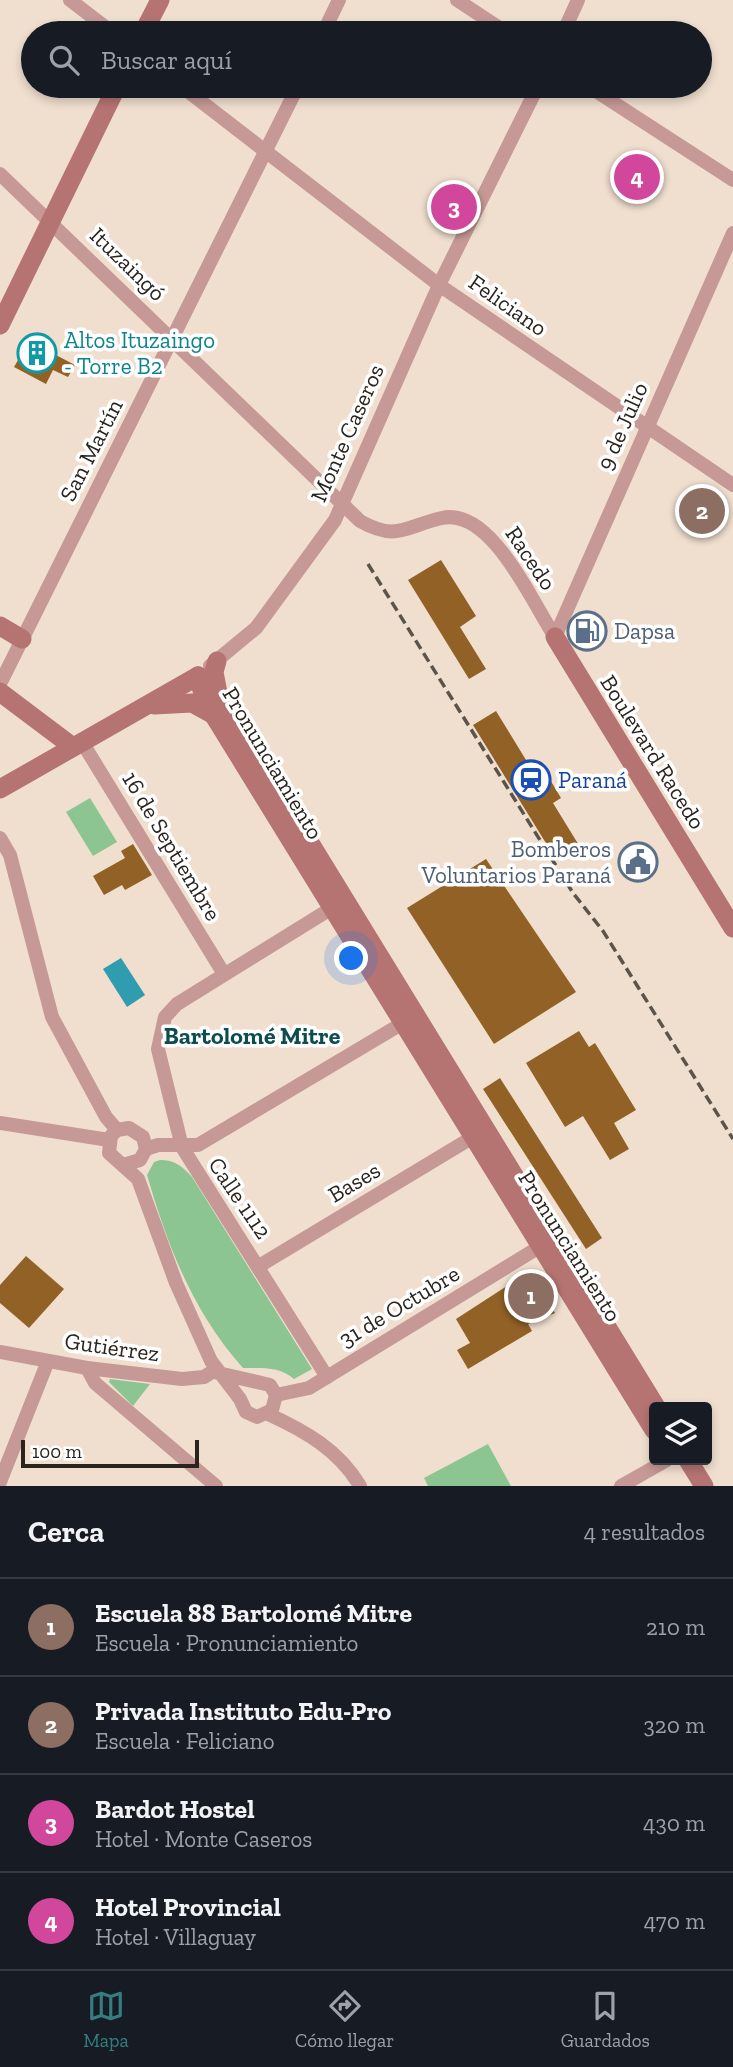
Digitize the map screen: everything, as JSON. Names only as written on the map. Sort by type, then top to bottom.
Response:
[{"type":"main road","points":[[149,21],[159,0]]},
{"type":"main road","points":[[0,325],[111,98]]},
{"type":"main road","points":[[0,626],[22,639]]},
{"type":"main road","name":"Boulevard Racedo","points":[[555,637],[733,928]]},
{"type":"main road","points":[[217,661],[214,672],[218,693]]},
{"type":"main road","name":"Pronunciamiento","points":[[198,676],[218,693],[653,1402]]},
{"type":"main road","name":"Pronunciamiento","points":[[198,676],[205,701],[649,1422]]},
{"type":"main road","name":"Monte Caseros","points":[[0,789],[198,676]]},
{"type":"main road","points":[[0,692],[78,744]]},
{"type":"main road","points":[[148,706],[192,703],[213,714]]},
{"type":"main road","points":[[676,1465],[689,1486]]},
{"type":"main road","points":[[691,1465],[704,1486]]},
{"type":"street","points":[[70,0],[97,21]]},
{"type":"street","points":[[329,21],[339,0]]},
{"type":"street","points":[[457,0],[489,21]]},
{"type":"street","points":[[568,21],[578,0]]},
{"type":"street","name":"Feliciano","points":[[197,98],[439,285],[733,485]]},
{"type":"street","name":"San Martín","points":[[0,684],[292,98]]},
{"type":"street","name":"Monte Caseros","points":[[198,676],[256,628],[344,505],[439,285],[532,98]]},
{"type":"street","points":[[606,98],[733,180]]},
{"type":"street","name":"Ituzaingó","points":[[0,174],[344,505]]},
{"type":"street","name":"9 de Julio","points":[[555,637],[733,233]]},
{"type":"street","name":"Racedo","points":[[344,505],[360,522],[375,530],[396,534],[444,517],[463,519],[476,524],[497,545],[555,637]]},
{"type":"street","name":"16 de Septiembre","points":[[78,744],[224,974]]},
{"type":"street","points":[[0,838],[10,855],[52,1017],[113,1135],[109,1153],[138,1180],[176,1283],[216,1372],[240,1399]]},
{"type":"street","points":[[224,974],[332,908]]},
{"type":"street","name":"Calle 1112","points":[[224,974],[177,1004],[164,1017],[160,1027],[158,1049],[182,1147],[327,1377]]},
{"type":"street","points":[[122,1165],[135,1164],[146,1149],[158,1145],[198,1145],[403,1023]]},
{"type":"street","points":[[0,1124],[113,1135],[129,1128],[140,1133],[146,1149]]},
{"type":"street","name":"Bases","points":[[259,1266],[473,1137]]},
{"type":"street","name":"31 de Octubre","points":[[276,1395],[302,1390],[327,1377],[541,1246]]},
{"type":"street","name":"Gutiérrez","points":[[0,1352],[87,1368],[182,1380],[204,1377],[216,1372]]},
{"type":"street","points":[[0,1482],[48,1361]]},
{"type":"street","points":[[87,1368],[95,1383],[216,1486]]},
{"type":"street","points":[[216,1372],[253,1381],[265,1381],[276,1395],[275,1406],[268,1414]]},
{"type":"street","points":[[253,1381],[243,1388],[240,1399],[242,1408],[251,1416],[268,1414],[302,1429],[327,1447],[353,1473],[360,1486]]},
{"type":"street","points":[[621,1486],[658,1465]]},
{"type":"green space","points":[[90,798],[117,842],[93,856],[66,812]]},
{"type":"green space","points":[[160,1160],[178,1164],[192,1177],[312,1369],[294,1379],[276,1370],[243,1368],[225,1347],[184,1278],[164,1228],[147,1175],[154,1162]]},
{"type":"green space","points":[[110,1379],[150,1384],[133,1406],[109,1382]]},
{"type":"green space","points":[[488,1444],[511,1486],[428,1486],[424,1478]]},
{"type":"water","points":[[121,958],[145,995],[127,1007],[103,969]]},
{"type":"building","name":"Altos Ituzaingo - Torre B2","points":[[29,341],[75,365],[68,377],[53,370],[46,384],[14,367]]},
{"type":"building","points":[[441,560],[476,616],[460,627],[486,669],[469,679],[408,580]]},
{"type":"building","points":[[496,711],[534,773],[543,768],[561,798],[553,803],[580,847],[557,861],[473,725]]},
{"type":"building","points":[[133,844],[152,875],[125,890],[122,885],[104,895],[93,876],[125,858],[121,851]]},
{"type":"building","points":[[486,859],[576,992],[494,1044],[407,908]]},
{"type":"building","points":[[579,1031],[589,1047],[595,1043],[636,1110],[614,1123],[629,1149],[610,1160],[583,1116],[565,1127],[526,1063]]},
{"type":"building","points":[[500,1078],[602,1238],[586,1249],[483,1089]]},
{"type":"building","points":[[26,1256],[64,1289],[29,1328],[0,1303],[0,1285]]},
{"type":"building","points":[[530,1271],[555,1313],[528,1324],[532,1331],[468,1369],[457,1350],[470,1343],[456,1319]]},
{"type":"railway","points":[[368,564],[573,893],[603,931],[733,1139]]},
{"type":"place","name":"Hotel Provincial","points":[[637,177]]},
{"type":"place","name":"Bardot Hostel","points":[[454,207]]},
{"type":"place","name":"Altos Ituzaingo - Torre B2","points":[[37,353]]},
{"type":"place","name":"Privada Instituto Edu-Pro","points":[[702,511]]},
{"type":"place","name":"Dapsa","points":[[587,631]]},
{"type":"place","name":"Paraná","points":[[531,780]]},
{"type":"place","name":"Bomberos Voluntarios Paraná","points":[[638,862]]},
{"type":"place","name":"Escuela 88 Bartolomé Mitre","points":[[531,1296]]},
{"type":"district","name":"Bartolomé Mitre","points":[[252,1036]]}]
